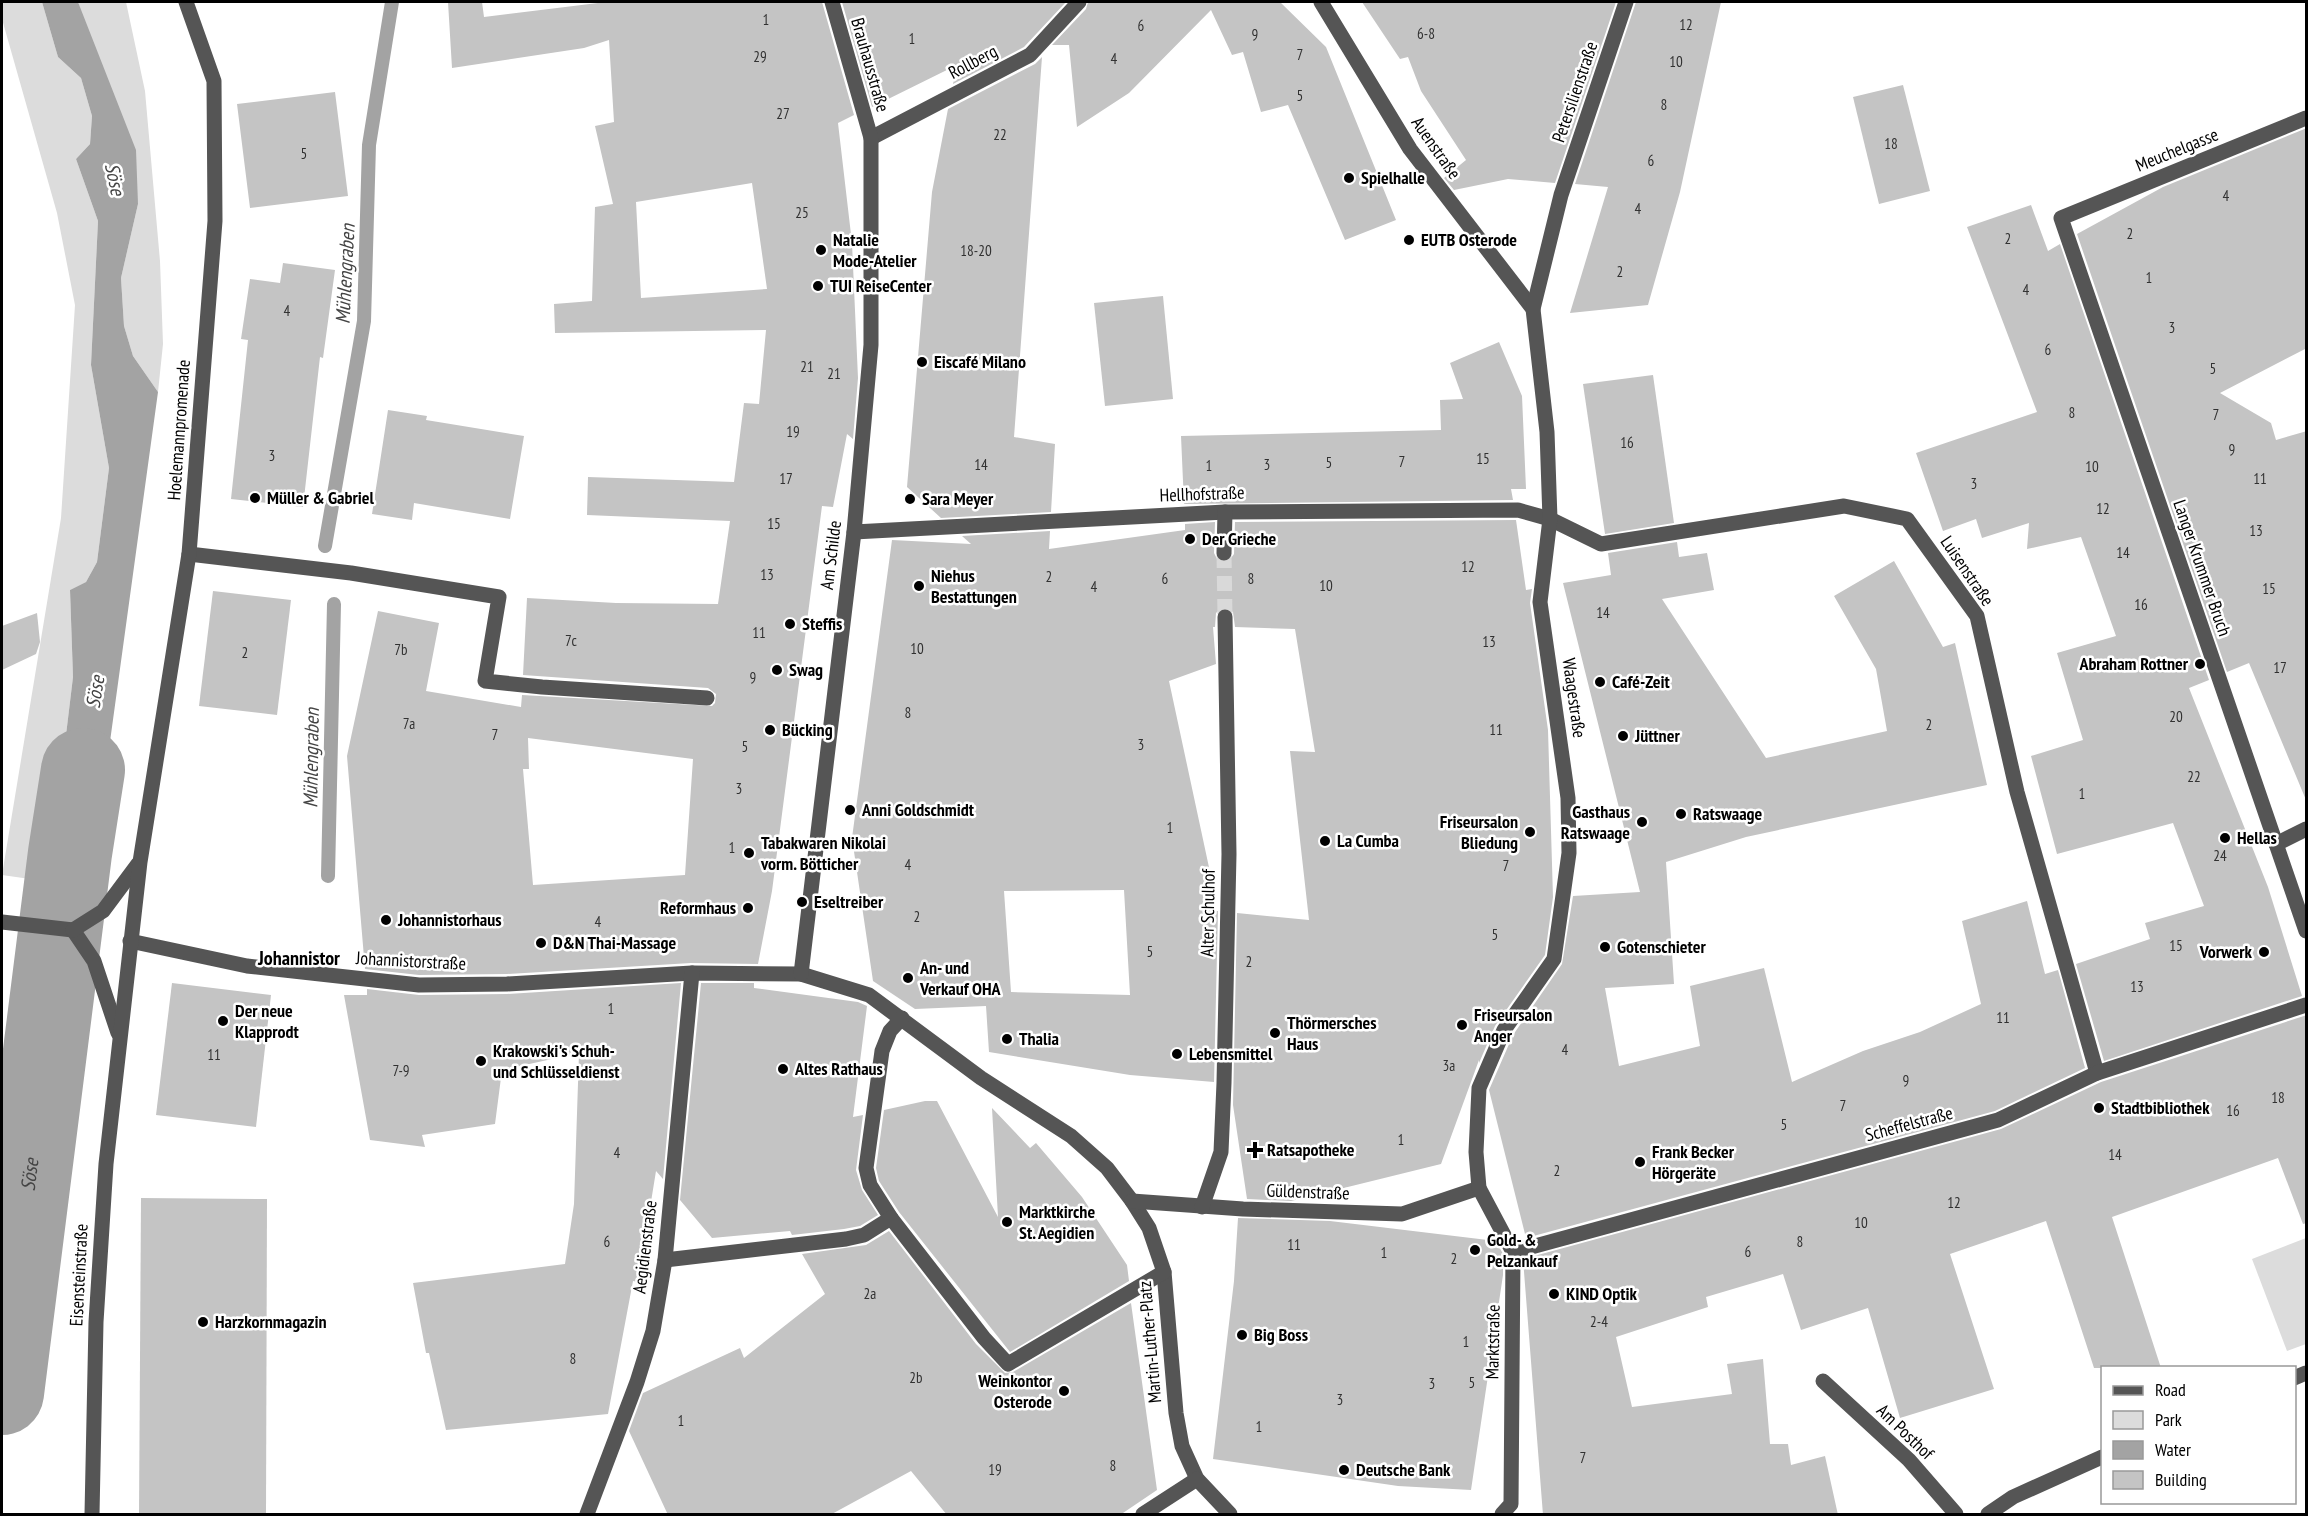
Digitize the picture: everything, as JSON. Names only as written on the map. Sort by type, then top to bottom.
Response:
[{"type":"street","name":"Hoelemannpromenade","points":[[130,941],[140,862],[189,554],[215,209],[214,81],[186,2]]},
{"type":"street","name":"Brauhausstraße","points":[[832,2],[871,138]]},
{"type":"street","name":"Rollberg","points":[[871,138],[1029,55],[1079,2]]},
{"type":"street","name":"Auenstraße","points":[[1321,2],[1410,149],[1533,309]]},
{"type":"street","name":"Petersilienstraße","points":[[1561,195],[1626,2]]},
{"type":"street","name":"Meuchelgasse","points":[[2061,218],[2307,118]]},
{"type":"street","name":"Am Schilde","points":[[801,974],[854,532],[871,345],[871,138]]},
{"type":"street","name":"Waagestraße","points":[[1479,1188],[1476,1152],[1479,1088],[1504,1030],[1554,959],[1568,864],[1568,798],[1540,603],[1550,519],[1547,432],[1533,309],[1561,195]]},
{"type":"street","name":"Langer Krummer Bruch","points":[[2061,218],[2307,931]]},
{"type":"street","name":"Luisenstraße","points":[[1550,519],[1601,544],[1844,506],[1907,519],[1977,616],[2017,792],[2097,1073]]},
{"type":"street","name":"Hellhofstraße","points":[[854,532],[1225,512],[1518,510],[1550,519]]},
{"type":"street","points":[[1224,553],[1225,512]]},
{"type":"street","points":[[189,554],[351,573],[499,597],[485,681],[707,698]]},
{"type":"street","name":"Alter Schulhof","points":[[1202,1207],[1221,1152],[1224,1095],[1229,854],[1225,617]]},
{"type":"street","points":[[2276,844],[2307,829]]},
{"type":"street","name":"Hoelemannpromenade","points":[[73,930],[103,911],[140,862]]},
{"type":"street","points":[[2,922],[73,930]]},
{"type":"street","name":"Eisensteinstraße","points":[[73,930],[94,961],[120,1039]]},
{"type":"street","name":"Eisensteinstraße","points":[[92,1515],[99,1251],[130,941]]},
{"type":"street","name":"Johannistorstraße","points":[[130,941],[247,966],[419,985],[485,985],[692,973]]},
{"type":"street","name":"Martin-Luther-Platz","points":[[692,973],[801,974],[869,995],[981,1078],[1071,1136],[1107,1168],[1149,1228],[1164,1272],[1176,1413],[1182,1446],[1197,1479],[1230,1515]]},
{"type":"street","name":"Aegidienstraße","points":[[587,1515],[650,1341],[665,1260],[692,973]]},
{"type":"street","name":"Scheffelstraße","points":[[1513,1252],[1998,1120],[2097,1073],[2307,1005]]},
{"type":"street","points":[[902,1018],[890,1031],[882,1051],[866,1168],[870,1185],[891,1218],[984,1338],[1008,1364],[1164,1272]]},
{"type":"street","name":"Güldenstraße","points":[[1132,1201],[1202,1207],[1402,1215],[1479,1188]]},
{"type":"street","name":"Marktstraße","points":[[1479,1188],[1513,1252],[1506,1509]]},
{"type":"street","points":[[665,1260],[846,1239],[864,1235],[891,1218]]},
{"type":"street","name":"Am Posthof","points":[[1823,1381],[1909,1460],[1956,1515]]},
{"type":"street","points":[[1988,1515],[2013,1497],[2101,1458]]},
{"type":"street","points":[[1143,1515],[1197,1479]]},
{"type":"green space","points":[[2,2],[42,2],[58,57],[81,78],[92,116],[90,144],[76,159],[98,221],[91,365],[109,468],[97,562],[86,582],[70,590],[73,677],[59,793],[44,881],[2,875],[61,518],[75,305],[57,213],[2,19]]},
{"type":"green space","points":[[78,2],[126,2],[145,91],[160,261],[163,344],[158,392],[133,356],[124,326],[121,278],[138,204]]},
{"type":"green space","points":[[2306,1238],[2306,1344],[2287,1351],[2252,1259]]},
{"type":"water","points":[[42,2],[78,2],[136,150],[138,204],[121,278],[124,326],[133,356],[158,392],[98,829],[91,830],[82,881],[72,885],[44,881],[59,793],[73,677],[70,590],[86,582],[97,562],[109,468],[91,365],[98,221],[76,159],[90,144],[92,116],[81,78],[58,57]]},
{"type":"building","points":[[448,2],[482,2],[484,17],[606,2],[822,2],[854,115],[838,123],[852,243],[858,378],[853,439],[847,434],[833,507],[822,506],[772,891],[758,964],[691,963],[507,974],[419,975],[365,969],[347,756],[378,611],[439,623],[426,691],[521,707],[522,695],[712,706],[715,703],[716,694],[708,688],[523,675],[527,598],[616,603],[718,604],[730,521],[587,515],[588,477],[734,482],[744,403],[759,404],[766,330],[555,333],[554,304],[592,301],[595,207],[613,204],[595,126],[614,122],[609,40],[584,48],[452,68]],"holes":[[[752,183],[767,289],[641,298],[636,202]],[[528,738],[693,759],[685,875],[533,885],[523,769],[529,769]]]},
{"type":"building","points":[[842,2],[1066,2],[1024,47],[953,84],[957,65],[872,107]]},
{"type":"building","points":[[1088,2],[1280,2],[1326,47],[1396,220],[1345,240],[1288,105],[1261,112],[1243,52],[1232,55],[1211,10],[1129,93],[1077,127],[1069,45],[1052,45],[1086,9]]},
{"type":"building","points":[[1362,2],[1616,2],[1555,183],[1508,179],[1454,190],[1444,178],[1466,160],[1421,91],[1408,57],[1400,59]]},
{"type":"building","points":[[1636,2],[1721,2],[1680,192],[1648,305],[1570,313],[1608,187],[1575,184]]},
{"type":"building","points":[[1042,57],[1014,437],[1055,444],[1051,512],[941,518],[907,487],[932,192],[948,109],[1035,64]]},
{"type":"building","points":[[1903,85],[1930,191],[1879,204],[1853,97]]},
{"type":"building","points":[[335,92],[348,196],[250,208],[237,104]]},
{"type":"building","points":[[2307,128],[2307,348],[2220,393],[2271,423],[2276,440],[2307,431],[2306,800],[2249,663],[2227,672],[2077,234],[2163,187]]},
{"type":"building","points":[[2031,205],[2048,251],[2060,244],[2209,680],[2189,688],[2268,887],[2302,996],[2104,1061],[2076,964],[2150,939],[2145,923],[2204,906],[2173,823],[2057,854],[2031,756],[2083,740],[2057,653],[2116,636],[2081,537],[2027,549],[2029,523],[1982,538],[1976,519],[1943,531],[1916,453],[2037,412],[1967,227]]},
{"type":"building","points":[[283,263],[335,270],[323,358],[320,357],[303,507],[231,499],[248,340],[241,339],[250,279],[280,283]]},
{"type":"building","points":[[1163,296],[1173,399],[1105,406],[1094,303]]},
{"type":"building","points":[[1499,342],[1522,396],[1526,489],[1511,489],[1513,500],[1184,504],[1181,436],[1441,430],[1440,400],[1463,399],[1450,363]]},
{"type":"building","points":[[1653,375],[1674,523],[1605,534],[1583,384]]},
{"type":"building","points":[[388,410],[427,416],[426,420],[524,436],[510,519],[414,503],[412,520],[372,514]]},
{"type":"building","points":[[1516,520],[1526,590],[1532,589],[1530,603],[1548,730],[1553,897],[1545,955],[1495,1026],[1479,1063],[1479,1060],[1441,1164],[1291,1201],[1247,1199],[1233,1105],[1237,913],[1309,920],[1290,751],[1315,752],[1295,629],[1235,627],[1233,612],[1225,607],[1221,608],[1216,613],[1215,627],[1213,627],[1216,664],[1169,681],[1210,872],[1215,911],[1218,911],[1214,1082],[1130,1075],[989,1052],[986,1006],[915,1009],[873,981],[852,838],[892,540],[971,544],[962,536],[1050,531],[1049,549],[1185,530],[1185,524],[1215,522],[1214,553],[1218,561],[1224,563],[1229,561],[1234,554],[1235,522]],"holes":[[[1124,890],[1130,995],[1011,992],[1004,891]]]},
{"type":"building","points":[[1677,542],[1679,557],[1707,553],[1714,590],[1662,599],[1766,758],[1887,731],[1876,669],[1834,596],[1894,561],[1943,647],[1955,643],[1987,785],[1746,837],[1666,862],[1674,984],[1605,988],[1619,1066],[1700,1046],[1690,986],[1764,968],[1792,1082],[1863,1051],[1920,1032],[1981,1004],[1962,921],[2027,901],[2045,974],[2058,970],[2085,1068],[1995,1111],[1526,1238],[1489,1090],[1513,1035],[1562,964],[1573,896],[1640,892],[1563,583],[1611,575],[1608,553]]},
{"type":"building","points":[[213,591],[291,600],[277,715],[199,706]]},
{"type":"building","points":[[37,613],[40,642],[36,654],[2,670],[2,626]]},
{"type":"building","points":[[172,983],[271,995],[256,1127],[156,1115]]},
{"type":"building","points":[[681,983],[663,1179],[656,1171],[638,1282],[633,1281],[608,1414],[446,1430],[429,1353],[426,1353],[413,1283],[565,1264],[574,1204],[579,1053],[502,1070],[495,1124],[422,1135],[425,1147],[370,1140],[344,995],[367,995],[367,989],[419,995],[507,994]]},
{"type":"building","name":"Altes Rathaus","points":[[701,983],[754,983],[754,988],[858,1002],[867,1006],[853,1117],[863,1115],[856,1170],[862,1190],[878,1215],[860,1226],[844,1229],[792,1235],[790,1231],[712,1238],[680,1200]]},
{"type":"building","points":[[2307,1015],[2307,1223],[2303,1224],[2278,1158],[2112,1217],[2160,1366],[2094,1368],[2046,1221],[1950,1254],[1994,1389],[1900,1418],[1868,1308],[1801,1330],[1783,1274],[1706,1297],[1708,1307],[1616,1337],[1632,1407],[1732,1394],[1727,1364],[1763,1359],[1770,1444],[1788,1444],[1791,1465],[1825,1456],[1838,1515],[1543,1515],[1523,1259],[2001,1129],[2101,1082]]},
{"type":"building","name":"Marktkirche St. Aegidien","points":[[925,1101],[937,1101],[998,1217],[992,1108],[1030,1148],[1036,1143],[1082,1197],[1127,1265],[1129,1281],[1010,1352],[899,1212],[879,1181],[876,1168],[884,1110]]},
{"type":"building","name":"Harzkornmagazin","points":[[141,1198],[267,1199],[266,1515],[139,1515]]},
{"type":"building","points":[[1238,1218],[1330,1221],[1496,1241],[1503,1254],[1503,1275],[1471,1490],[1398,1486],[1213,1459],[1234,1281]]},
{"type":"building","points":[[889,1231],[976,1344],[1005,1373],[1013,1372],[1131,1303],[1157,1490],[1120,1515],[947,1515],[911,1471],[830,1515],[668,1515],[629,1431],[643,1393],[740,1348],[744,1358],[825,1294],[802,1254],[866,1245]]},
{"type":"waterway","name":"Mühlengraben","points":[[325,546],[364,321],[369,145],[392,2]]},
{"type":"waterway","name":"Mühlengraben","points":[[328,876],[334,604]]},
{"type":"waterway","name":"Söse","points":[[2,1393],[70,853],[83,770]]},
{"type":"tunnel","points":[[1224,553],[1225,617]]},
{"type":"place","name":"Spielhalle","points":[[1349,178]]},
{"type":"place","name":"EUTB Osterode","points":[[1409,240]]},
{"type":"place","name":"Natalie Mode-Atelier","points":[[821,250]]},
{"type":"place","name":"TUI ReiseCenter","points":[[818,286]]},
{"type":"place","name":"Eiscafé Milano","points":[[922,362]]},
{"type":"place","name":"Müller & Gabriel","points":[[255,498]]},
{"type":"place","name":"Sara Meyer","points":[[910,499]]},
{"type":"place","name":"Der Grieche","points":[[1190,539]]},
{"type":"place","name":"Niehus Bestattungen","points":[[919,586]]},
{"type":"place","name":"Steffis","points":[[790,624]]},
{"type":"place","name":"Abraham Rottner","points":[[2200,664]]},
{"type":"place","name":"Swag","points":[[777,670]]},
{"type":"place","name":"Café-Zeit","points":[[1600,682]]},
{"type":"place","name":"Bücking","points":[[770,730]]},
{"type":"place","name":"Jüttner","points":[[1623,736]]},
{"type":"place","name":"Anni Goldschmidt","points":[[850,810]]},
{"type":"place","name":"Ratswaage","points":[[1681,814]]},
{"type":"place","name":"Gasthaus Ratswaage","points":[[1642,822]]},
{"type":"place","name":"Friseursalon Bliedung","points":[[1530,832]]},
{"type":"place","name":"Hellas","points":[[2225,838]]},
{"type":"place","name":"La Cumba","points":[[1325,841]]},
{"type":"place","name":"Tabakwaren Nikolai vorm. Bötticher","points":[[749,853]]},
{"type":"place","name":"Eseltreiber","points":[[802,902]]},
{"type":"place","name":"Reformhaus","points":[[748,908]]},
{"type":"place","name":"Johannistorhaus","points":[[386,920]]},
{"type":"place","name":"D&N Thai-Massage","points":[[541,943]]},
{"type":"place","name":"Gotenschieter","points":[[1605,947]]},
{"type":"place","name":"Vorwerk","points":[[2264,952]]},
{"type":"place","name":"An- und Verkauf OHA","points":[[908,978]]},
{"type":"place","name":"Der neue Klapprodt","points":[[223,1021]]},
{"type":"place","name":"Friseursalon Anger","points":[[1462,1025]]},
{"type":"place","name":"Thörmersches Haus","points":[[1275,1033]]},
{"type":"place","name":"Thalia","points":[[1007,1039]]},
{"type":"place","name":"Lebensmittel","points":[[1177,1054]]},
{"type":"place","name":"Krakowski's Schuh- und Schlüsseldienst","points":[[481,1061]]},
{"type":"place","name":"Altes Rathaus","points":[[783,1069]]},
{"type":"place","name":"Stadtbibliothek","points":[[2099,1108]]},
{"type":"place","name":"Ratsapotheke","points":[[1255,1150]]},
{"type":"place","name":"Frank Becker Hörgeräte","points":[[1640,1162]]},
{"type":"place","name":"Marktkirche St. Aegidien","points":[[1007,1222]]},
{"type":"place","name":"Gold- & Pelzankauf","points":[[1475,1250]]},
{"type":"place","name":"KIND Optik","points":[[1554,1294]]},
{"type":"place","name":"Harzkornmagazin","points":[[203,1322]]},
{"type":"place","name":"Big Boss","points":[[1242,1335]]},
{"type":"place","name":"Weinkontor Osterode","points":[[1064,1391]]},
{"type":"place","name":"Deutsche Bank","points":[[1344,1470]]},
{"type":"district","name":"Johannistor","points":[[299,958]]}]
